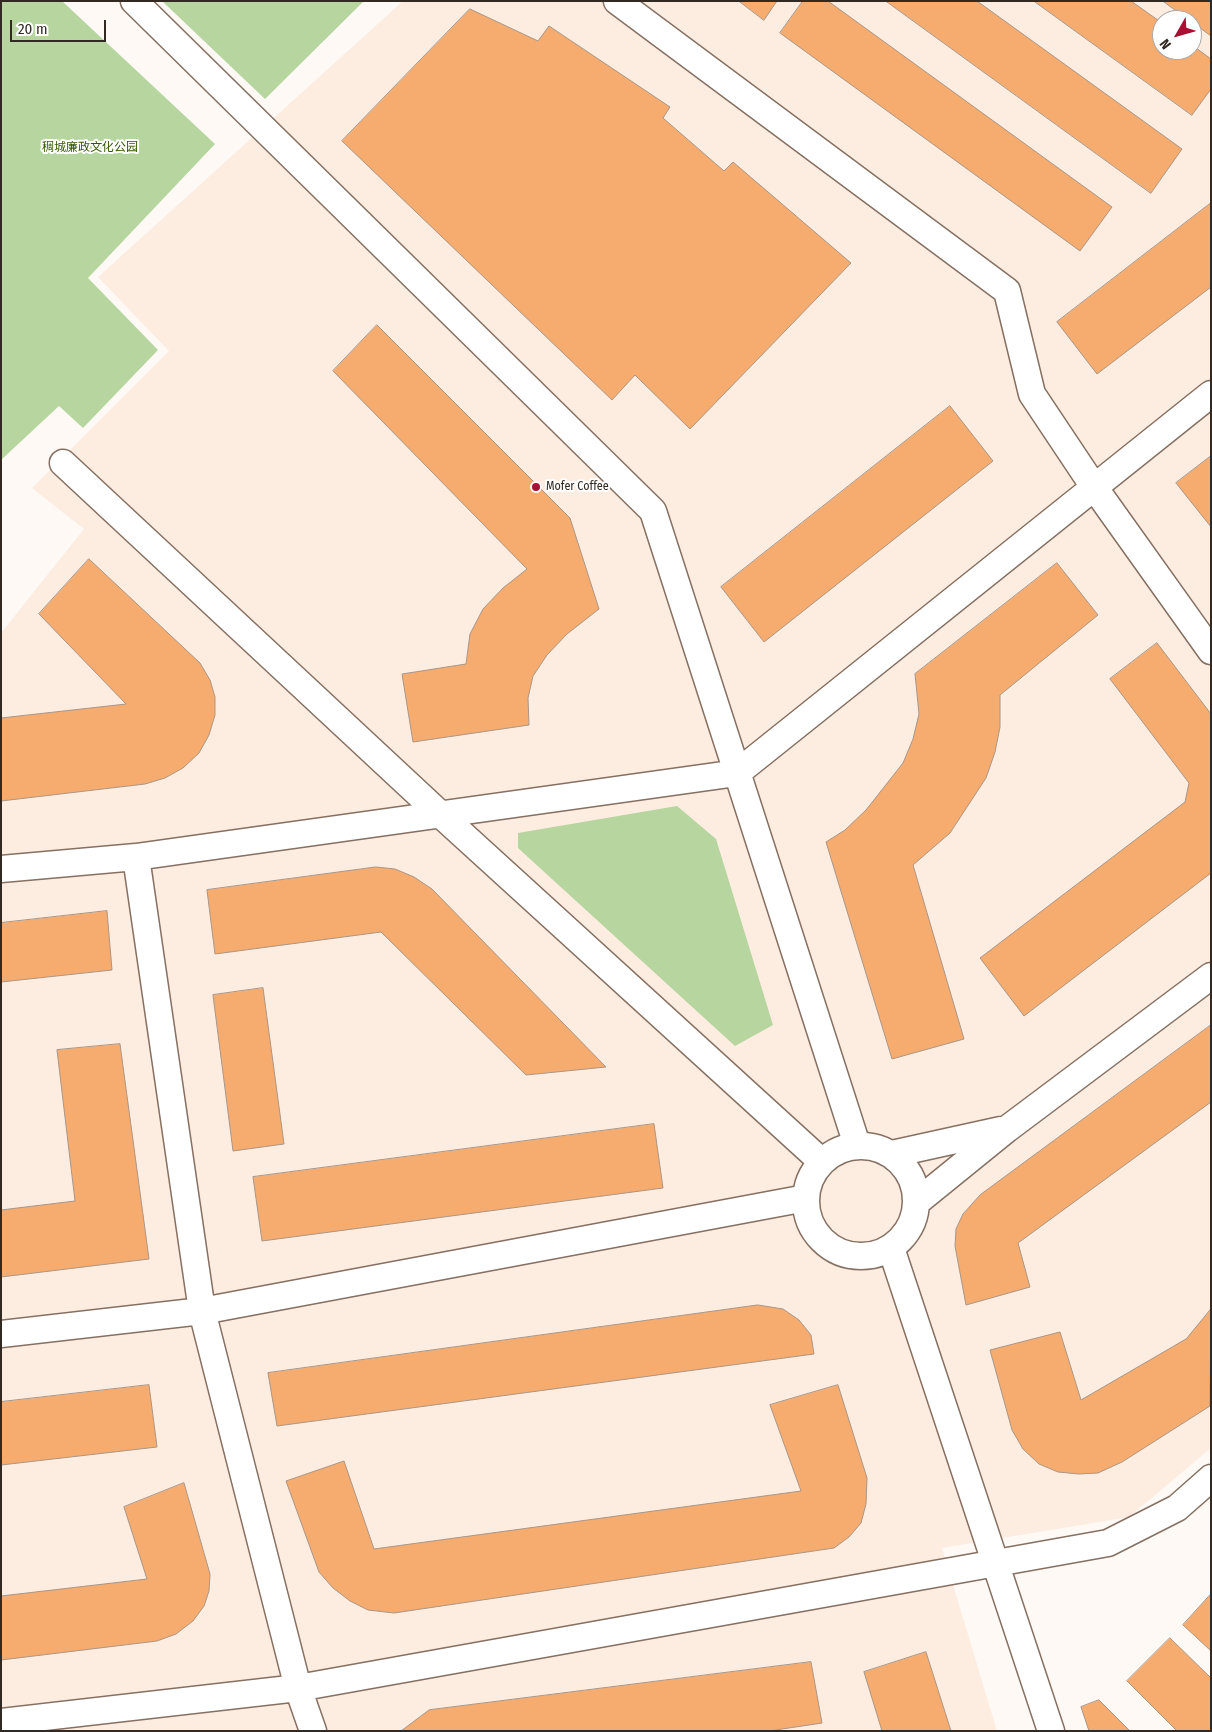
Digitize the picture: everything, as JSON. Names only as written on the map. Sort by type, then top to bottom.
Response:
[{"type":"street","points":[[134,1],[653,511],[857,1145]]},
{"type":"street","points":[[617,1],[1007,291],[1032,394],[1094,487],[1211,651]]},
{"type":"street","points":[[1,869],[136,857],[737,772],[1211,394]]},
{"type":"street","points":[[63,463],[440,814],[821,1161]]},
{"type":"street","points":[[136,857],[202,1311],[298,1688],[313,1731]]},
{"type":"street","points":[[917,1202],[1007,1129],[1211,976]]},
{"type":"street","points":[[892,1154],[1007,1129]]},
{"type":"street","points":[[857,1145],[875,1147],[892,1154],[906,1167],[914,1184],[917,1202],[914,1220],[905,1236],[891,1248],[875,1255],[858,1256],[841,1252],[826,1244],[815,1231],[807,1215],[806,1198],[813,1172],[821,1161],[844,1147],[857,1145]]},
{"type":"street","points":[[1,1334],[202,1311],[806,1198]]},
{"type":"street","points":[[891,1248],[1051,1731]]},
{"type":"street","points":[[1,1722],[298,1688],[1108,1543],[1177,1508],[1211,1478]]},
{"type":"shaded area","points":[[403,1],[1211,1],[1211,1448],[1129,1517],[942,1548],[997,1731],[1,1731],[1,633],[84,529],[32,488],[169,351],[98,277]]},
{"type":"green space","name":"稠城廉政文化公园","points":[[1,1],[62,1],[215,144],[88,278],[158,350],[83,428],[59,406],[1,460]]},
{"type":"green space","points":[[162,1],[364,1],[265,99]]},
{"type":"green space","points":[[677,806],[716,839],[773,1025],[735,1046],[518,848],[518,833]]},
{"type":"building","points":[[739,1],[777,1],[764,20]]},
{"type":"building","points":[[803,1],[828,1],[1112,207],[1080,251],[780,33]]},
{"type":"building","points":[[886,1],[977,1],[1182,149],[1151,193]]},
{"type":"building","points":[[1034,1],[1131,1],[1152,16],[1152,60],[1202,60],[1202,52],[1211,59],[1211,89],[1192,115]]},
{"type":"building","points":[[1163,1],[1211,1],[1211,36],[1202,29],[1202,10],[1175,10]]},
{"type":"building","points":[[470,9],[538,41],[549,26],[670,107],[663,118],[724,171],[733,162],[851,263],[690,429],[635,375],[612,400],[342,141]]},
{"type":"building","points":[[1211,203],[1211,287],[1097,374],[1057,322]]},
{"type":"building","points":[[377,325],[570,518],[599,609],[567,634],[547,655],[533,676],[528,698],[529,725],[413,742],[402,674],[466,664],[470,634],[483,609],[503,588],[527,569],[333,371]]},
{"type":"building","points":[[950,406],[993,461],[764,642],[721,587]]},
{"type":"building","points":[[1211,456],[1211,527],[1176,483]]},
{"type":"building","points":[[89,559],[200,663],[210,680],[215,697],[215,715],[209,735],[199,753],[183,768],[165,778],[145,784],[1,801],[1,718],[126,704],[39,614]]},
{"type":"building","points":[[1057,563],[1098,615],[1000,695],[1000,727],[995,752],[986,778],[950,833],[913,865],[964,1039],[892,1059],[826,842],[845,830],[866,810],[903,763],[913,739],[919,714],[915,674]]},
{"type":"building","points":[[1157,643],[1211,714],[1211,873],[1024,1016],[980,958],[1185,802],[1189,783],[1110,679]]},
{"type":"building","points":[[376,867],[395,869],[414,877],[432,889],[606,1067],[526,1075],[381,932],[215,954],[207,890]]},
{"type":"building","points":[[107,911],[112,970],[1,982],[1,923]]},
{"type":"building","points":[[263,988],[284,1144],[233,1151],[213,995]]},
{"type":"building","points":[[1211,1025],[1211,1102],[1018,1243],[1030,1287],[966,1305],[955,1246],[956,1229],[963,1214],[980,1195]]},
{"type":"building","points":[[120,1044],[149,1259],[1,1277],[1,1210],[75,1201],[57,1050]]},
{"type":"building","points":[[654,1124],[663,1188],[262,1241],[253,1177]]},
{"type":"building","points":[[758,1305],[783,1309],[799,1320],[811,1335],[814,1354],[277,1426],[268,1373]]},
{"type":"building","points":[[1211,1309],[1210,1406],[1122,1462],[1098,1473],[1058,1472],[1039,1464],[1023,1449],[1012,1430],[990,1350],[1060,1332],[1081,1400],[1186,1339]]},
{"type":"building","points":[[149,1385],[157,1447],[1,1465],[1,1402]]},
{"type":"building","points":[[838,1385],[867,1478],[866,1504],[861,1523],[849,1537],[834,1548],[394,1613],[368,1610],[350,1601],[333,1588],[319,1572],[286,1481],[344,1461],[374,1549],[801,1491],[770,1405]]},
{"type":"building","points":[[184,1483],[210,1574],[209,1591],[204,1606],[193,1621],[176,1634],[157,1641],[1,1660],[1,1596],[147,1579],[124,1507]]},
{"type":"building","points":[[1211,1594],[1211,1651],[1183,1625]]},
{"type":"building","points":[[1170,1638],[1211,1678],[1211,1731],[1177,1731],[1127,1681]]},
{"type":"building","points":[[926,1652],[951,1731],[882,1731],[864,1672]]},
{"type":"building","points":[[811,1662],[822,1723],[769,1731],[401,1731],[429,1710]]},
{"type":"building","points":[[1099,1700],[1130,1731],[1089,1731],[1081,1707]]},
{"type":"place","name":"Mofer Coffee","points":[[536,487]]}]
